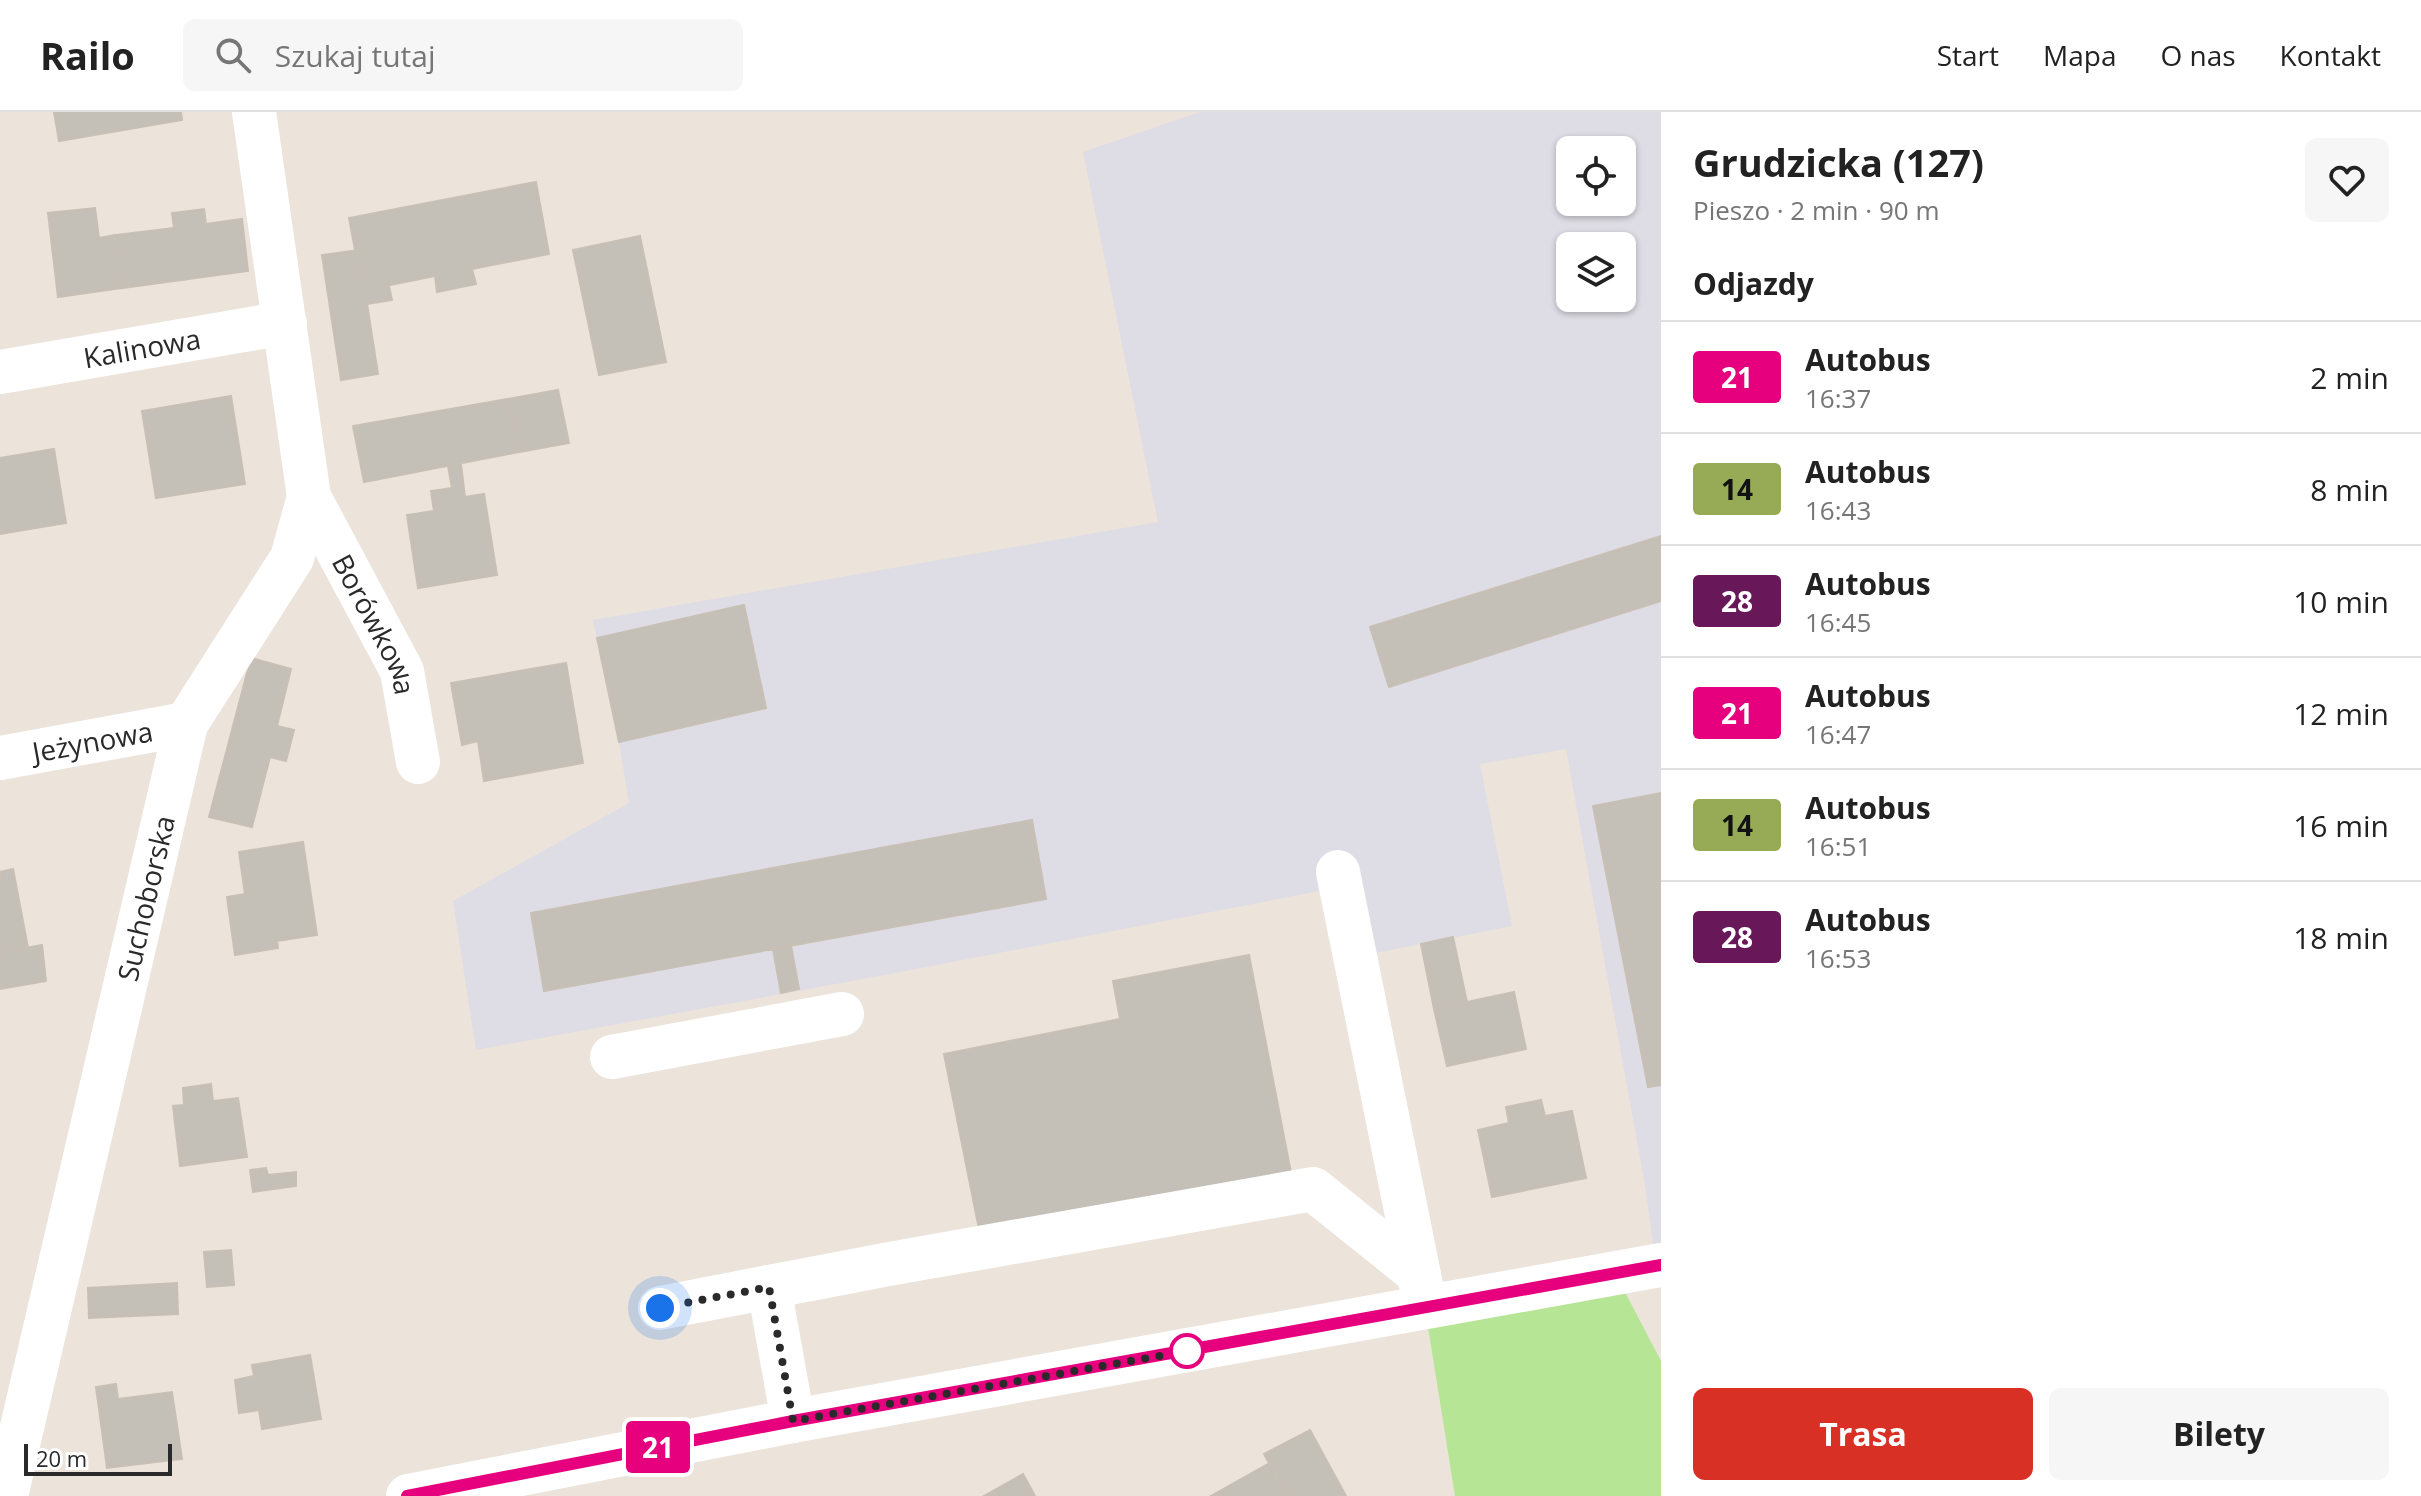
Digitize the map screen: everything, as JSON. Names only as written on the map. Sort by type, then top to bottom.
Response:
[{"type":"street","name":"Suchoborska","points":[[6,1496],[186,724],[292,558],[309,497],[254,112]]},
{"type":"street","name":"Kalinowa","points":[[0,372],[285,323]]},
{"type":"street","name":"Borówkowa","points":[[309,497],[402,671],[418,762]]},
{"type":"street","name":"Jeżynowa","points":[[0,758],[186,724]]},
{"type":"street","points":[[1338,872],[1422,1291]]},
{"type":"street","points":[[612,1057],[842,1014]]},
{"type":"street","points":[[660,1308],[1313,1189],[1422,1291]]},
{"type":"street","points":[[408,1496],[793,1421],[1422,1291],[1661,1265]]},
{"type":"street","points":[[769,1287],[793,1421]]},
{"type":"shaded area","points":[[1200,112],[1661,112],[1661,1265],[1656,1266],[1645,1185],[1566,749],[1480,764],[1512,926],[1355,957],[1340,887],[476,1050],[453,901],[629,803],[593,620],[1158,522],[1083,152]]},
{"type":"green space","points":[[1615,1273],[1661,1361],[1661,1496],[1455,1496],[1425,1308]]},
{"type":"building","points":[[54,112],[181,112],[182,120],[59,141]]},
{"type":"building","points":[[536,182],[549,254],[472,269],[476,284],[437,292],[435,276],[365,290],[349,218]]},
{"type":"building","points":[[95,208],[99,238],[115,235],[122,288],[58,297],[48,213]]},
{"type":"building","points":[[204,209],[206,224],[242,219],[248,271],[122,288],[115,235],[174,228],[172,213]]},
{"type":"building","points":[[640,236],[666,362],[599,375],[573,250]]},
{"type":"building","points":[[358,250],[365,290],[389,286],[392,300],[367,304],[378,374],[341,380],[322,255]]},
{"type":"building","points":[[558,390],[569,443],[519,452],[508,399]]},
{"type":"building","points":[[231,396],[245,484],[156,498],[142,411]]},
{"type":"building","points":[[508,399],[519,452],[364,482],[353,426]]},
{"type":"building","points":[[54,449],[66,523],[0,534],[0,458]]},
{"type":"building","points":[[461,464],[465,497],[484,494],[497,575],[418,588],[407,515],[434,511],[431,491],[452,488],[448,466]]},
{"type":"building","points":[[1661,536],[1661,601],[1389,687],[1370,627]]},
{"type":"building","points":[[744,605],[766,708],[619,742],[597,638]]},
{"type":"building","points":[[251,658],[291,669],[277,726],[294,730],[286,761],[270,757],[252,827],[209,817]]},
{"type":"building","points":[[566,663],[583,763],[484,781],[478,741],[462,745],[451,683]]},
{"type":"building","points":[[1661,793],[1661,1085],[1648,1087],[1593,806]]},
{"type":"building","points":[[1032,820],[1046,899],[544,991],[531,913]]},
{"type":"building","points":[[303,842],[317,935],[277,941],[278,948],[235,955],[227,897],[245,894],[239,852]]},
{"type":"building","points":[[13,869],[28,948],[0,953],[0,872]]},
{"type":"building","points":[[1453,937],[1467,1002],[1434,1009],[1421,944]]},
{"type":"building","points":[[42,945],[46,981],[0,989],[0,953]]},
{"type":"building","points":[[791,946],[799,989],[781,993],[773,949]]},
{"type":"building","points":[[1249,955],[1291,1173],[980,1234],[944,1054],[1120,1019],[1113,981]]},
{"type":"building","points":[[1514,992],[1526,1049],[1447,1066],[1434,1009]]},
{"type":"building","points":[[211,1084],[213,1101],[238,1098],[247,1157],[180,1166],[173,1106],[184,1105],[183,1088]]},
{"type":"building","points":[[1541,1100],[1545,1116],[1572,1111],[1586,1178],[1492,1197],[1478,1130],[1509,1123],[1506,1107]]},
{"type":"building","points":[[266,1168],[268,1175],[296,1172],[296,1186],[253,1192],[250,1170]]},
{"type":"building","points":[[231,1250],[234,1285],[207,1287],[204,1252]]},
{"type":"building","points":[[177,1283],[178,1314],[89,1318],[88,1288]]},
{"type":"building","points":[[310,1355],[321,1419],[262,1429],[259,1410],[239,1413],[235,1380],[254,1376],[252,1365]]},
{"type":"building","points":[[116,1384],[118,1399],[172,1392],[182,1459],[107,1468],[96,1387]]},
{"type":"building","points":[[1310,1430],[1346,1496],[1287,1496],[1264,1454]]},
{"type":"building","points":[[1270,1463],[1287,1496],[1211,1496]]},
{"type":"building","points":[[1023,1474],[1035,1496],[984,1496]]},
{"type":"bus line","name":"21","points":[[407,1496],[793,1421],[1661,1265]]},
{"type":"route","points":[[660,1308],[769,1287],[793,1421],[1199,1349],[1187,1351]]}]
